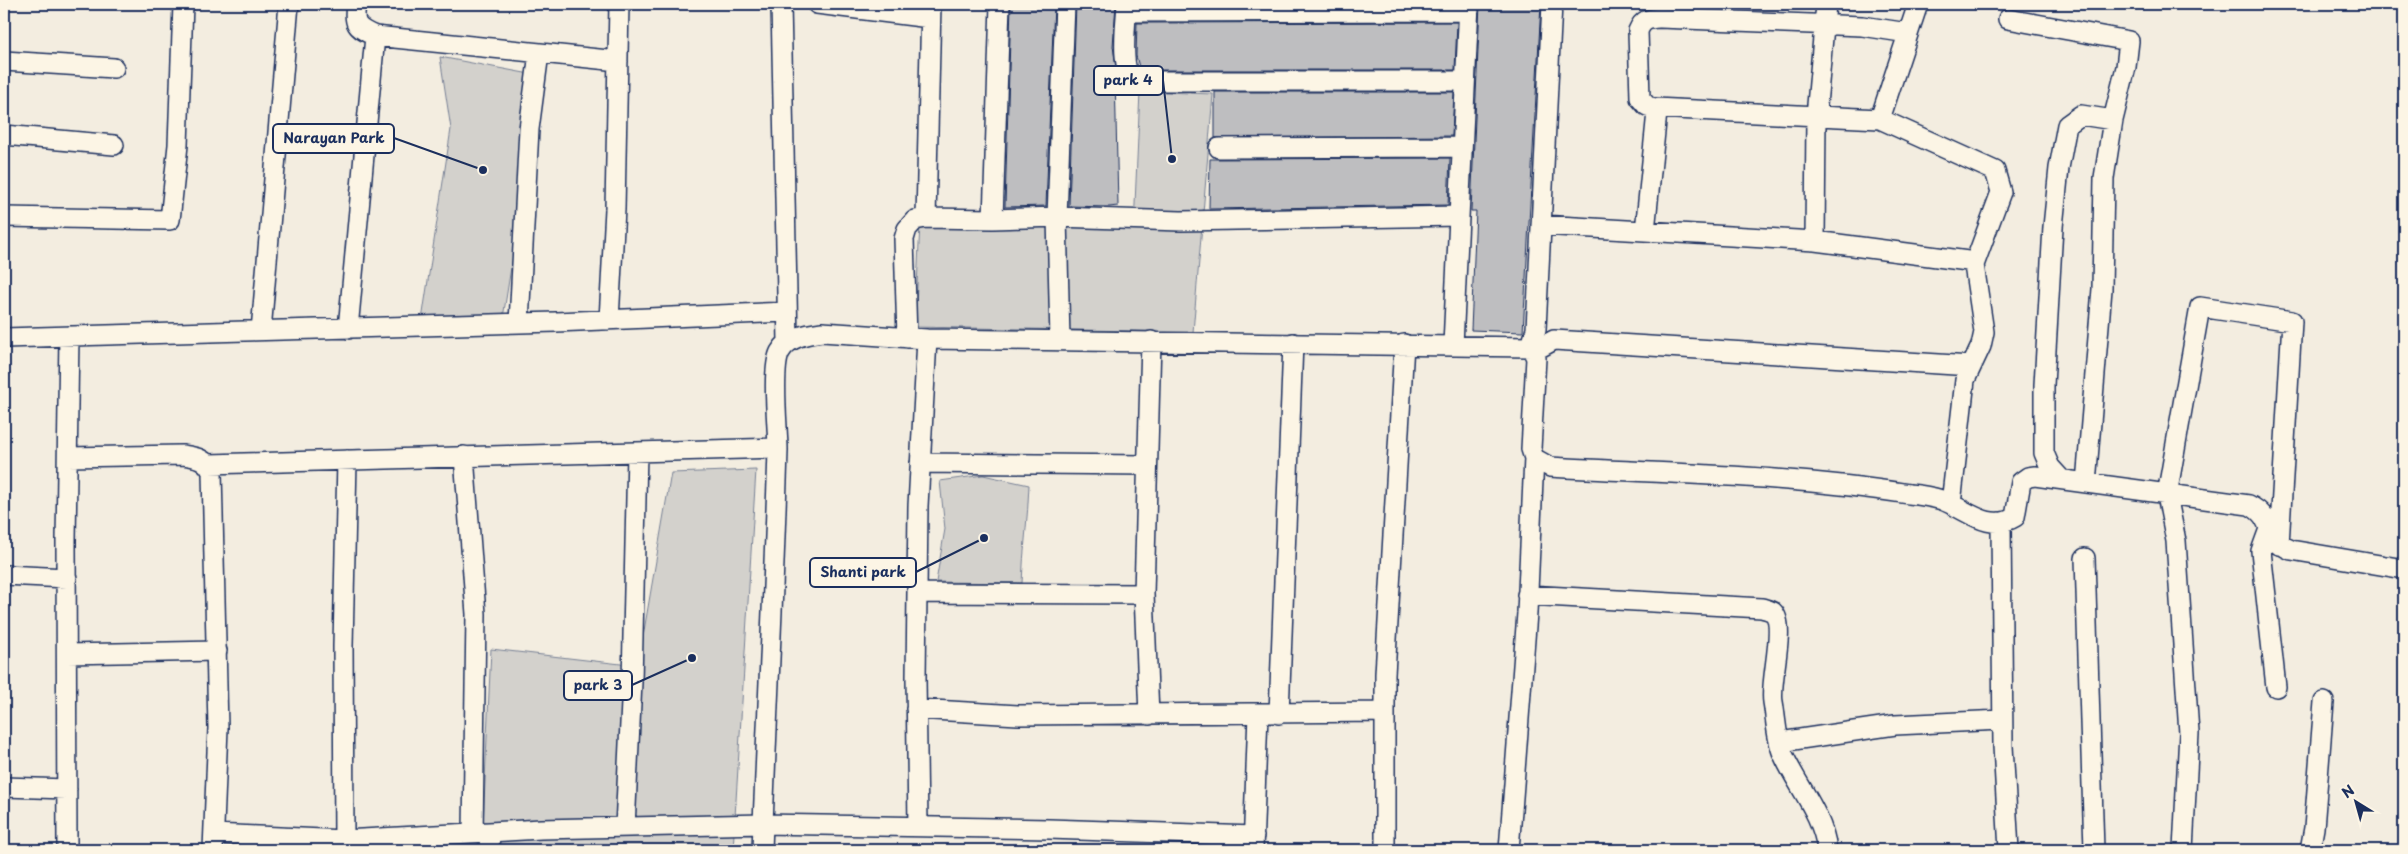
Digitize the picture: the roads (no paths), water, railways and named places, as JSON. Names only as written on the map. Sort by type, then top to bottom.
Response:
[{"type":"street","points":[[4,217],[170,220],[178,145],[183,4]]},
{"type":"street","points":[[261,331],[289,4]]},
{"type":"street","points":[[356,4],[354,17],[361,31],[375,36],[618,61]]},
{"type":"street","points":[[609,320],[619,4]]},
{"type":"street","points":[[781,4],[788,342]]},
{"type":"street","points":[[817,4],[931,11],[926,218]]},
{"type":"street","points":[[992,219],[1000,4]]},
{"type":"street","points":[[1060,340],[1057,217],[1065,4]]},
{"type":"street","points":[[1509,850],[1527,595],[1534,458],[1531,449],[1536,358],[1532,349],[1536,329],[1552,4]]},
{"type":"street","points":[[1814,241],[1816,116],[1826,4]]},
{"type":"street","points":[[1880,119],[1918,4]]},
{"type":"street","points":[[1454,345],[1464,81],[1469,7],[1127,8],[1125,64],[1127,74],[1135,81],[1464,81]]},
{"type":"street","points":[[1908,33],[1862,26],[1825,25],[1661,11],[1641,23],[1638,31],[1640,98],[1646,106],[1655,108],[1880,119],[1995,171],[2001,192],[1974,265],[1984,332],[1981,346],[1965,380],[1951,504]]},
{"type":"street","points":[[2008,19],[2129,41],[2126,67],[2112,120],[2104,178],[2102,289],[2086,483]]},
{"type":"street","points":[[348,329],[375,36]]},
{"type":"street","points":[[520,323],[529,129],[539,53]]},
{"type":"street","points":[[4,61],[114,68]]},
{"type":"street","points":[[1645,232],[1657,112],[1655,108]]},
{"type":"street","points":[[2061,479],[2050,467],[2044,453],[2044,385],[2053,227],[2059,168],[2066,125],[2080,115],[2112,120]]},
{"type":"street","points":[[4,135],[114,145]]},
{"type":"street","points":[[1219,148],[1462,147]]},
{"type":"street","points":[[907,338],[904,239],[907,229],[914,220],[926,218],[992,219],[1057,217],[1181,221],[1459,216]]},
{"type":"street","points":[[1541,225],[1814,241],[1956,258],[1968,261],[1974,265]]},
{"type":"street","points":[[2183,850],[2189,733],[2176,541],[2167,494],[2200,307],[2292,321],[2274,537],[2261,551],[2276,687]]},
{"type":"street","points":[[4,338],[348,329],[787,312]]},
{"type":"street","points":[[762,850],[778,448],[777,367],[780,353],[788,342],[806,334],[822,332],[927,339],[1404,344],[1532,349],[1554,340],[1971,366]]},
{"type":"street","points":[[67,850],[69,336]]},
{"type":"street","points":[[918,826],[917,593],[920,463],[927,339]]},
{"type":"street","points":[[1149,715],[1144,594],[1151,341]]},
{"type":"street","points":[[1279,714],[1293,343]]},
{"type":"street","points":[[1385,850],[1385,674],[1404,344]]},
{"type":"street","points":[[68,457],[182,455],[199,458],[209,464],[778,448]]},
{"type":"street","points":[[625,827],[632,682],[637,452]]},
{"type":"street","points":[[464,456],[476,614],[484,839]]},
{"type":"street","points":[[1534,458],[1550,467],[1841,483],[1911,494],[1951,504],[1966,514],[1989,522],[2008,522],[2016,517],[2021,482],[2028,476],[2061,479],[2249,505],[2259,510],[2265,517],[2274,537],[2290,550],[2404,569]]},
{"type":"street","points":[[344,840],[343,646],[347,460]]},
{"type":"street","points":[[920,463],[1147,465]]},
{"type":"street","points":[[209,464],[212,472],[218,728],[213,842],[484,839],[625,827],[763,824],[918,826],[1254,843],[1258,714]]},
{"type":"street","points":[[1998,522],[2001,524],[2002,720],[2009,850]]},
{"type":"street","points":[[2084,558],[2094,850]]},
{"type":"street","points":[[4,575],[67,578]]},
{"type":"street","points":[[917,593],[1144,594]]},
{"type":"street","points":[[1527,595],[1762,608],[1772,612],[1777,619],[1778,633],[1772,698],[1782,753],[1808,797],[1826,838],[1828,850]]},
{"type":"street","points":[[67,654],[217,651]]},
{"type":"street","points":[[2310,850],[2314,828],[2324,702]]},
{"type":"street","points":[[916,709],[1018,715],[1385,712]]},
{"type":"street","points":[[1780,742],[1895,725],[2002,720]]},
{"type":"street","points":[[4,788],[68,789]]},
{"type":"place","name":"park 4","points":[[1172,159]]},
{"type":"place","name":"Narayan Park","points":[[483,170]]},
{"type":"place","name":"Shanti park","points":[[984,538]]},
{"type":"place","name":"park 3","points":[[692,658]]}]
